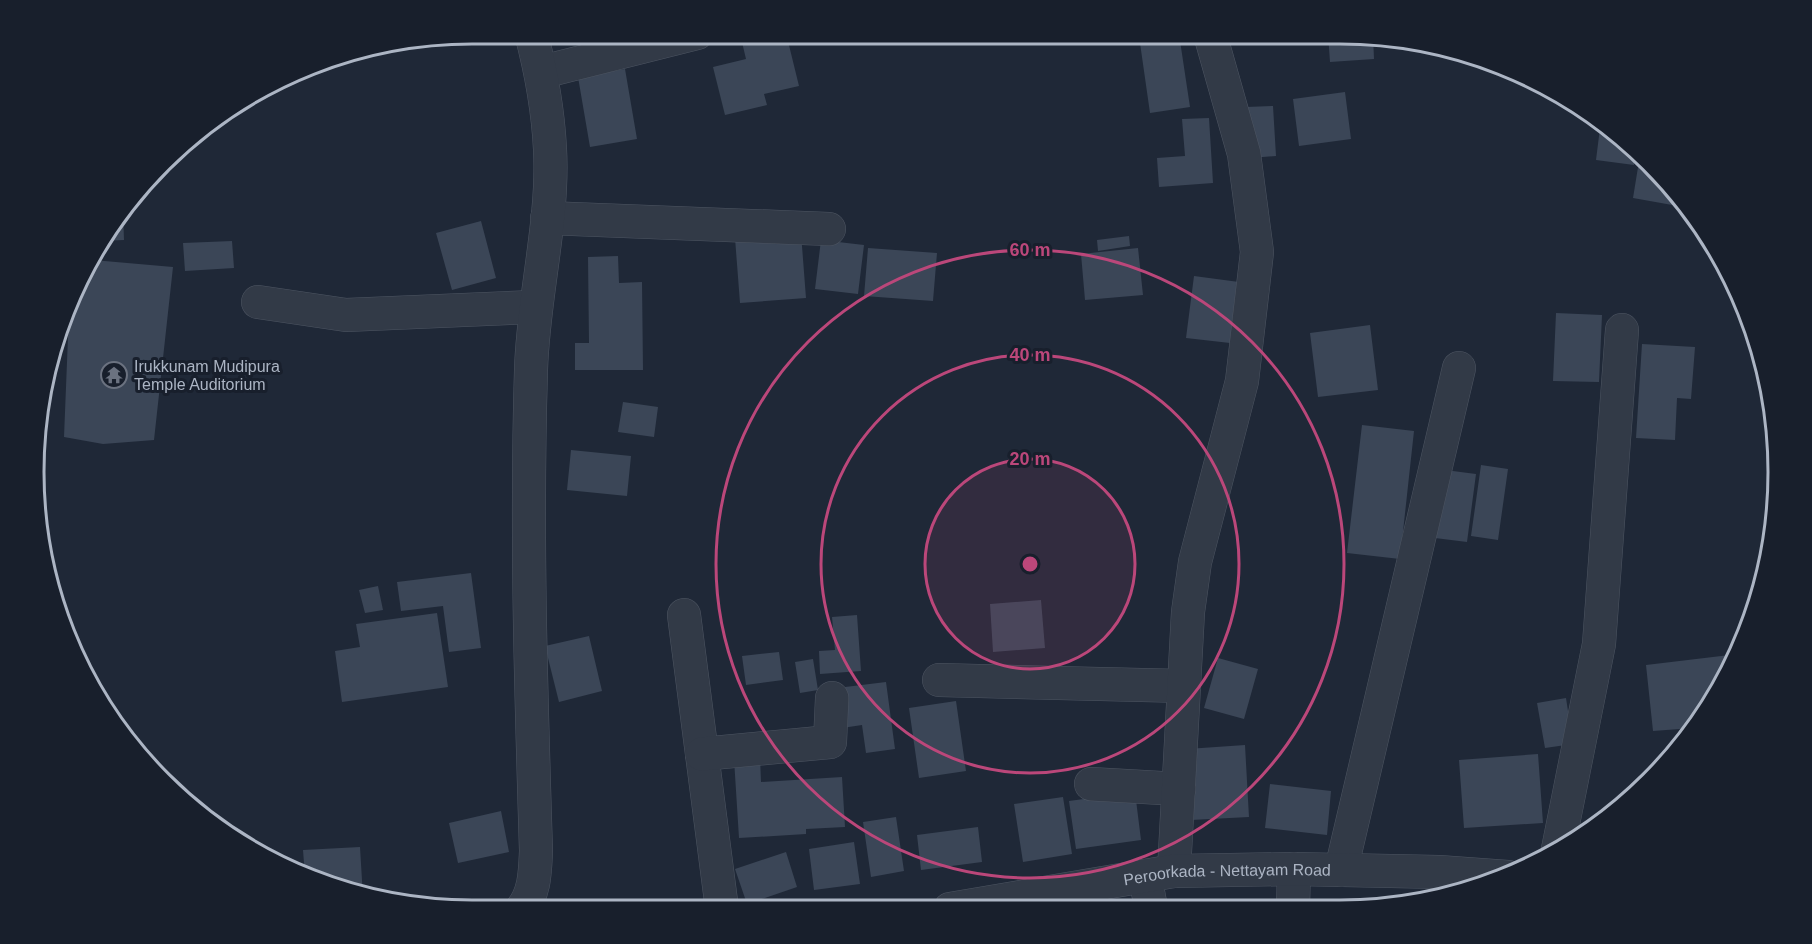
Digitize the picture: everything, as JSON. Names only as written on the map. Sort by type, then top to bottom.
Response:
[{"type":"street","points":[[529,900],[534,878],[536,851],[529,625],[528,466],[534,307],[547,218],[550,150],[542,72],[534,44]]},
{"type":"street","points":[[542,72],[653,44]]},
{"type":"street","points":[[1153,900],[1179,789],[1188,612],[1195,562],[1242,381],[1257,252],[1244,154],[1213,44]]},
{"type":"street","points":[[547,218],[829,229]]},
{"type":"street","points":[[258,302],[346,315],[534,307]]},
{"type":"street","points":[[1560,839],[1599,644],[1622,330]]},
{"type":"street","points":[[1341,870],[1459,368]]},
{"type":"street","points":[[684,615],[722,900]]},
{"type":"street","points":[[939,680],[1184,686]]},
{"type":"street","points":[[702,754],[830,742],[832,698]]},
{"type":"street","points":[[1091,784],[1179,789]]},
{"type":"street","points":[[1293,900],[1294,869]]},
{"type":"street","name":"Peroorkada - Nettayam Road","points":[[1004,900],[1159,874],[1294,869],[1439,872],[1485,875]]},
{"type":"building","points":[[742,44],[789,44],[799,86],[764,94],[767,105],[725,115],[713,67],[746,59]]},
{"type":"building","points":[[1140,44],[1181,44],[1190,107],[1150,113]]},
{"type":"building","points":[[1329,44],[1373,45],[1374,59],[1330,62]]},
{"type":"building","points":[[625,69],[637,139],[590,147],[578,77]]},
{"type":"building","points":[[1345,92],[1351,139],[1299,146],[1293,99]]},
{"type":"building","points":[[1273,106],[1276,156],[1250,158],[1246,107]]},
{"type":"building","points":[[1209,118],[1213,183],[1159,187],[1157,158],[1185,156],[1182,119]]},
{"type":"building","points":[[1600,131],[1635,161],[1634,165],[1596,160]]},
{"type":"building","points":[[1638,165],[1676,206],[1633,198]]},
{"type":"building","points":[[481,221],[496,278],[452,290],[436,233]]},
{"type":"building","points":[[123,223],[124,240],[112,241]]},
{"type":"building","points":[[801,233],[806,298],[740,303],[735,238]]},
{"type":"building","points":[[1129,236],[1130,246],[1098,251],[1097,240]]},
{"type":"building","points":[[821,240],[864,245],[858,294],[815,289]]},
{"type":"building","points":[[232,241],[234,268],[185,271],[183,243]]},
{"type":"building","points":[[868,248],[937,253],[933,301],[864,296]]},
{"type":"building","points":[[1138,248],[1143,295],[1085,300],[1081,254]]},
{"type":"building","points":[[618,256],[619,283],[642,282],[643,370],[575,370],[575,343],[589,343],[588,257]]},
{"type":"building","name":"Irukkunam Mudipura Temple Auditorium","points":[[100,261],[173,267],[154,440],[103,444],[64,437],[68,328]]},
{"type":"building","points":[[1194,276],[1239,282],[1230,343],[1186,338]]},
{"type":"building","points":[[1556,313],[1602,315],[1599,382],[1553,381]]},
{"type":"building","points":[[1370,325],[1378,390],[1318,397],[1310,333]]},
{"type":"building","points":[[1642,344],[1695,347],[1691,399],[1677,398],[1675,440],[1636,438]]},
{"type":"building","points":[[623,402],[658,407],[654,437],[618,432]]},
{"type":"building","points":[[1362,425],[1414,431],[1400,559],[1347,553]]},
{"type":"building","points":[[571,450],[631,456],[627,496],[567,490]]},
{"type":"building","points":[[1481,465],[1508,469],[1498,540],[1471,536]]},
{"type":"building","points":[[1445,470],[1476,474],[1467,542],[1435,538]]},
{"type":"building","points":[[471,573],[481,648],[449,652],[443,606],[401,611],[397,582]]},
{"type":"building","points":[[378,586],[383,610],[365,613],[359,590]]},
{"type":"building","points":[[1041,600],[1045,648],[993,652],[990,604]]},
{"type":"building","points":[[437,613],[448,687],[342,702],[335,651],[360,647],[356,624]]},
{"type":"building","points":[[857,615],[861,671],[820,674],[819,651],[835,650],[832,617]]},
{"type":"building","points":[[589,636],[602,691],[559,702],[545,646]]},
{"type":"building","points":[[779,652],[783,680],[746,685],[742,656]]},
{"type":"building","points":[[1727,655],[1711,686],[1683,729],[1653,731],[1646,665]]},
{"type":"building","points":[[1218,658],[1258,669],[1244,719],[1204,708]]},
{"type":"building","points":[[813,659],[818,690],[800,693],[795,662]]},
{"type":"building","points":[[886,682],[895,749],[866,753],[862,725],[842,728],[837,688]]},
{"type":"building","points":[[1566,698],[1573,744],[1545,748],[1537,703]]},
{"type":"building","points":[[956,701],[966,771],[919,778],[909,708]]},
{"type":"building","points":[[1245,745],[1249,817],[1191,820],[1187,749]]},
{"type":"building","points":[[1538,754],[1543,823],[1464,828],[1459,760]]},
{"type":"building","points":[[760,757],[761,782],[842,777],[845,827],[806,829],[806,834],[739,838],[734,759]]},
{"type":"building","points":[[1270,784],[1331,791],[1327,835],[1265,828]]},
{"type":"building","points":[[1135,792],[1141,840],[1076,849],[1069,801]]},
{"type":"building","points":[[1063,797],[1072,854],[1023,862],[1014,804]]},
{"type":"building","points":[[501,811],[509,852],[458,863],[449,823]]},
{"type":"building","points":[[896,817],[904,871],[871,877],[863,822]]},
{"type":"building","points":[[978,827],[982,862],[921,870],[917,835]]},
{"type":"building","points":[[854,842],[860,884],[814,890],[809,849]]},
{"type":"building","points":[[360,847],[362,886],[304,866],[303,850]]},
{"type":"building","points":[[786,852],[797,887],[759,900],[746,900],[735,869]]},
{"type":"place","name":"Irukkunam Mudipura Temple Auditorium","points":[[114,375]]}]
